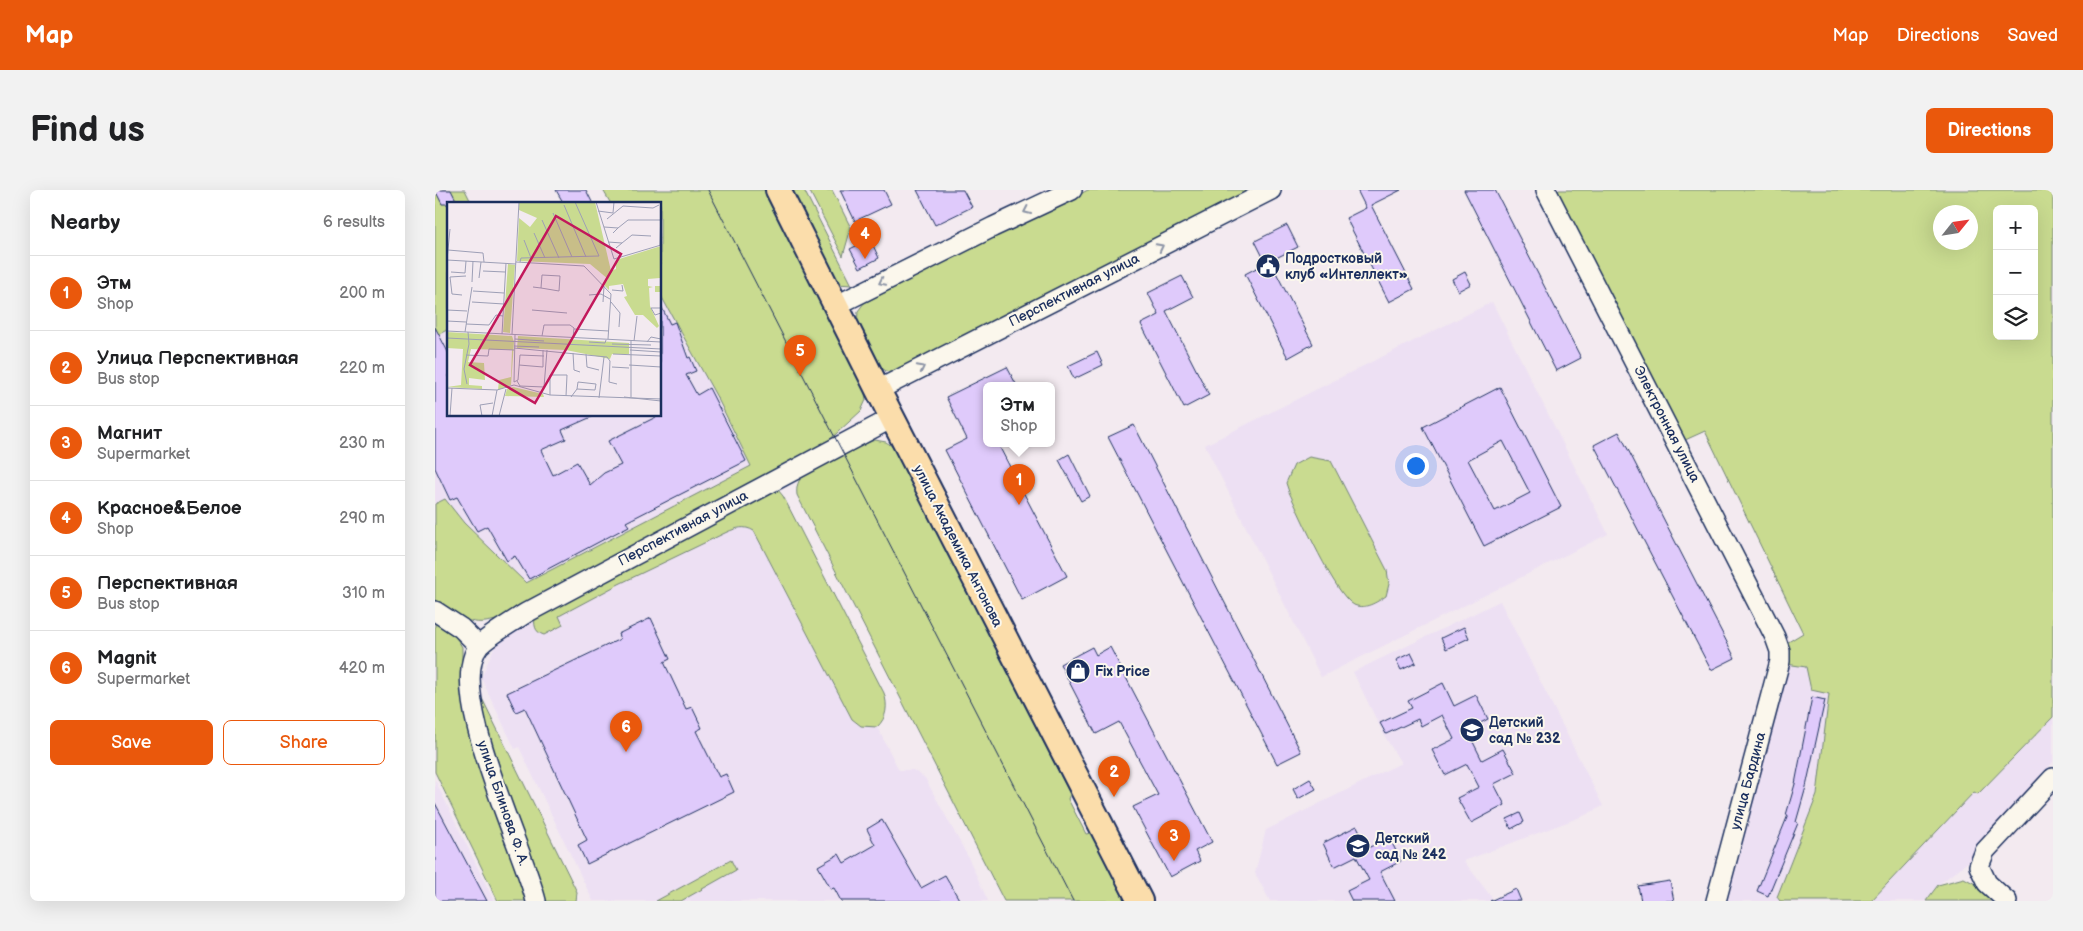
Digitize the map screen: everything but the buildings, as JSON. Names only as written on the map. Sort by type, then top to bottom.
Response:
[{"type":"main road","name":"улица Академика Антонова","points":[[778,190],[877,390],[1140,901]]},
{"type":"street","points":[[835,306],[1072,190]]},
{"type":"street","name":"Перспективная улица","points":[[877,390],[1271,190]]},
{"type":"street","name":"Электронная улица","points":[[1546,190],[1775,638],[1780,651],[1780,661]]},
{"type":"street","name":"Перспективная улица","points":[[479,646],[526,613],[892,418]]},
{"type":"street","points":[[435,611],[461,628],[479,646]]},
{"type":"street","name":"улица Блинова Ф. А.","points":[[479,646],[471,665],[470,685],[482,750],[536,901]]},
{"type":"street","name":"улица Бардина","points":[[1716,901],[1780,661]]},
{"type":"street","points":[[2007,901],[1987,883],[1979,866],[1985,851],[2053,778]]},
{"type":"shaded area","points":[[661,296],[719,401],[752,466],[526,584],[464,523],[445,499],[435,504],[435,336],[447,330],[447,416],[661,416]]},
{"type":"shaded area","points":[[1492,302],[1608,534],[1321,677],[1205,445]]},
{"type":"shaded area","points":[[763,502],[899,770],[913,770],[925,778],[968,857],[988,901],[593,901],[519,747],[515,749],[481,678],[497,641]]},
{"type":"shaded area","name":"Детский сад № 232","points":[[1500,601],[1603,806],[1583,816],[1464,861],[1492,898],[1490,901],[1270,901],[1255,873],[1266,830],[1401,763],[1384,735],[1353,672]]},
{"type":"shaded area","points":[[1786,664],[1806,667],[1829,694],[1817,795],[1777,897],[1780,901],[1726,901]]},
{"type":"shaded area","points":[[2053,717],[2053,762],[1979,845],[1969,861],[1938,885],[1926,901],[1871,901],[1974,791],[1978,793]]},
{"type":"shaded area","points":[[435,780],[494,901],[435,901]]},
{"type":"green space","points":[[435,190],[465,190],[471,202],[447,202],[447,330],[435,336]]},
{"type":"green space","points":[[603,190],[766,190],[864,387],[866,400],[861,411],[826,443],[508,616],[486,622],[470,621],[454,614],[435,601],[435,504],[445,499],[464,523],[526,583],[751,466],[719,401],[661,296],[661,202],[610,202]]},
{"type":"green space","points":[[786,190],[804,190],[852,285],[837,284]]},
{"type":"green space","points":[[809,190],[832,190],[851,228],[843,256]]},
{"type":"green space","points":[[1088,190],[1260,190],[898,372],[888,372],[878,366],[857,327],[858,311],[864,303]]},
{"type":"green space","points":[[1555,190],[2053,190],[2053,717],[1978,794],[1974,792],[1871,901],[1780,901],[1777,897],[1817,795],[1829,694],[1811,690],[1806,667],[1786,664],[1785,644],[1803,633],[1705,431],[1683,441]]},
{"type":"green space","points":[[875,440],[886,442],[893,447],[1070,794],[1068,799],[1086,834],[1091,833],[1125,901],[1004,901],[797,495],[797,486],[804,474],[817,465]]},
{"type":"green space","points":[[1309,457],[1331,461],[1387,570],[1389,584],[1386,596],[1371,605],[1362,607],[1354,605],[1337,586],[1289,492],[1286,483],[1294,465]]},
{"type":"green space","points":[[770,487],[778,490],[783,496],[884,693],[886,711],[883,720],[877,727],[861,726],[852,719],[754,531],[747,528],[737,528],[727,532],[619,584],[559,616],[563,625],[544,635],[536,630],[535,615]]},
{"type":"green space","points":[[435,617],[452,631],[462,647],[462,684],[473,741],[529,901],[498,901],[435,772]]},
{"type":"green space","points":[[476,686],[577,892],[576,901],[544,901],[493,773]]},
{"type":"green space","points":[[731,860],[736,870],[681,901],[656,901]]},
{"type":"green space","points":[[1964,878],[1979,886],[1994,901],[1926,901],[1938,885]]},
{"type":"tram line","points":[[708,190],[1073,901]]},
{"type":"place","name":"Красное&Белое","points":[[865,259]]},
{"type":"place","name":"Подростковый клуб «Интеллект»","points":[[1268,266]]},
{"type":"place","name":"Перспективная","points":[[800,376]]},
{"type":"place","name":"Этм","points":[[1019,505]]},
{"type":"place","name":"Fix Price","points":[[1078,671]]},
{"type":"place","name":"Детский сад № 232","points":[[1472,730]]},
{"type":"place","name":"Magnit","points":[[626,752]]},
{"type":"place","name":"Улица Перспективная","points":[[1114,797]]},
{"type":"place","name":"Детский сад № 242","points":[[1358,846]]},
{"type":"place","name":"Магнит","points":[[1174,861]]}]
